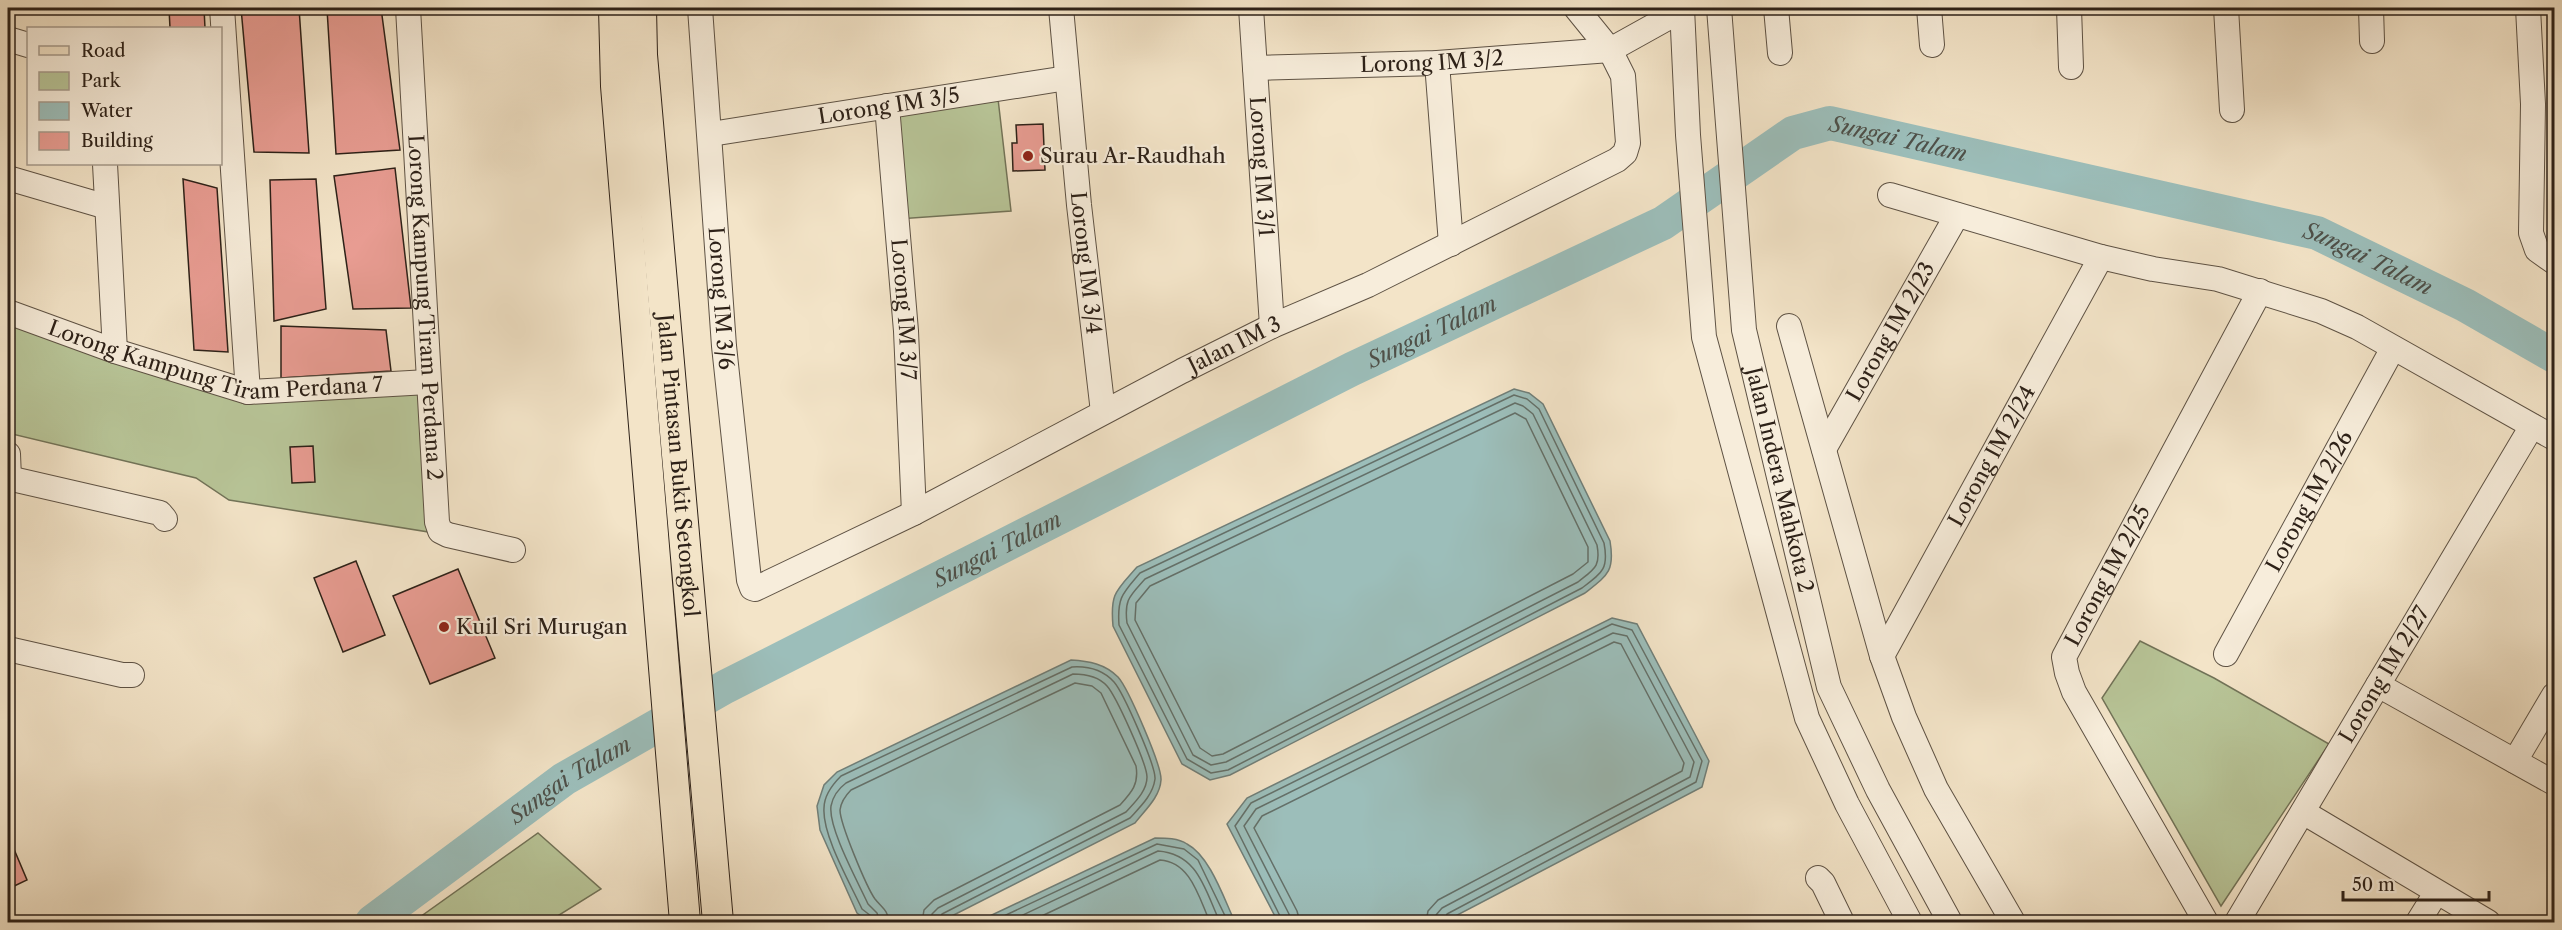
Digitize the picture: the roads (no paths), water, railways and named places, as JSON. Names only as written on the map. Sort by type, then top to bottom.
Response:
[{"type":"main road","name":"Jalan Pintasan Bukit Setongkol","points":[[614,8],[616,86],[686,922]]},
{"type":"main road","name":"Jalan Pintasan Bukit Setongkol","points":[[640,8],[642,55],[692,646],[718,922]]},
{"type":"street","points":[[222,8],[248,392]]},
{"type":"street","name":"Lorong Kampung Tiram Perdana 2","points":[[408,8],[437,522],[440,531],[448,535],[513,550]]},
{"type":"street","name":"Lorong IM 3/6","points":[[700,8],[711,134],[724,346],[749,580],[752,588]]},
{"type":"street","name":"Lorong IM 3/4","points":[[1061,8],[1079,205],[1103,412]]},
{"type":"street","name":"Lorong IM 3/1","points":[[1251,8],[1272,327]]},
{"type":"street","points":[[1576,8],[1610,50],[1682,9]]},
{"type":"street","name":"Jalan Indera Mahkota 2","points":[[1719,8],[1744,330],[1829,687],[1878,790],[1950,922]]},
{"type":"street","points":[[1776,8],[1780,53]]},
{"type":"street","points":[[1929,8],[1932,45]]},
{"type":"street","points":[[2069,8],[2071,67]]},
{"type":"street","points":[[2226,8],[2232,110]]},
{"type":"street","points":[[2371,8],[2372,41]]},
{"type":"street","points":[[2528,8],[2533,104],[2531,234],[2538,250],[2554,262]]},
{"type":"street","name":"Jalan Indera Mahkota 2","points":[[1682,9],[1688,135],[1704,337],[1807,718],[1847,804],[1910,922]]},
{"type":"street","points":[[8,39],[27,45]]},
{"type":"street","name":"Lorong IM 3/2","points":[[1255,68],[1437,63],[1610,50]]},
{"type":"street","name":"Jalan IM 3","points":[[752,588],[760,589],[914,513],[1103,412],[1272,327],[1368,285],[1536,198],[1617,160],[1625,153],[1628,143],[1623,76],[1610,50]]},
{"type":"street","points":[[1437,63],[1451,244]]},
{"type":"street","name":"Lorong IM 3/5","points":[[711,134],[1067,78]]},
{"type":"street","name":"Lorong IM 3/7","points":[[887,106],[906,331],[914,513]]},
{"type":"street","points":[[105,165],[115,351]]},
{"type":"street","points":[[8,178],[107,207]]},
{"type":"street","points":[[1890,195],[2101,257],[2153,269],[2218,279],[2320,311],[2357,327],[2554,438]]},
{"type":"street","name":"Lorong IM 2/23","points":[[1824,449],[1957,215]]},
{"type":"street","name":"Lorong IM 2/24","points":[[1882,656],[2101,257]]},
{"type":"street","name":"Lorong IM 2/25","points":[[2206,922],[2074,692],[2064,657],[2260,291]]},
{"type":"street","name":"Lorong Kampung Tiram Perdana 7","points":[[8,312],[115,351],[248,392],[429,382]]},
{"type":"street","points":[[1789,326],[1882,656],[1904,717],[1936,789],[2013,922]]},
{"type":"street","name":"Lorong IM 2/26","points":[[2226,654],[2393,348]]},
{"type":"street","name":"Lorong IM 2/27","points":[[2237,922],[2532,426]]},
{"type":"street","points":[[8,454],[8,478],[160,513],[165,519]]},
{"type":"street","points":[[8,649],[122,675],[132,675]]},
{"type":"street","points":[[2378,686],[2554,783]]},
{"type":"street","points":[[2515,761],[2554,695]]},
{"type":"street","points":[[2303,812],[2488,922]]},
{"type":"street","points":[[1818,878],[1823,883],[1842,922]]},
{"type":"street","points":[[2418,922],[2436,893]]},
{"type":"water","points":[[1514,389],[1529,393],[1543,404],[1610,541],[1610,566],[1604,577],[1585,593],[1230,775],[1210,780],[1182,764],[1113,626],[1113,606],[1116,593],[1137,567]]},
{"type":"water","points":[[1612,618],[1637,624],[1709,761],[1702,787],[1444,922],[1278,922],[1227,824],[1247,798]]},
{"type":"water","points":[[1071,660],[1096,664],[1108,669],[1118,677],[1144,727],[1161,780],[1158,792],[1135,823],[940,922],[869,922],[857,913],[820,830],[817,806],[824,785],[837,772]]},
{"type":"water","points":[[1155,838],[1180,841],[1203,858],[1216,879],[1235,922],[977,922]]},
{"type":"waterway","name":"Sungai Talam","points":[[372,922],[564,779],[725,687],[1352,369],[1663,223],[1793,133],[1830,123],[2317,233],[2465,305],[2554,356]]},
{"type":"place","name":"Surau Ar-Raudhah","points":[[1028,156]]},
{"type":"place","name":"Kuil Sri Murugan","points":[[444,627]]}]
